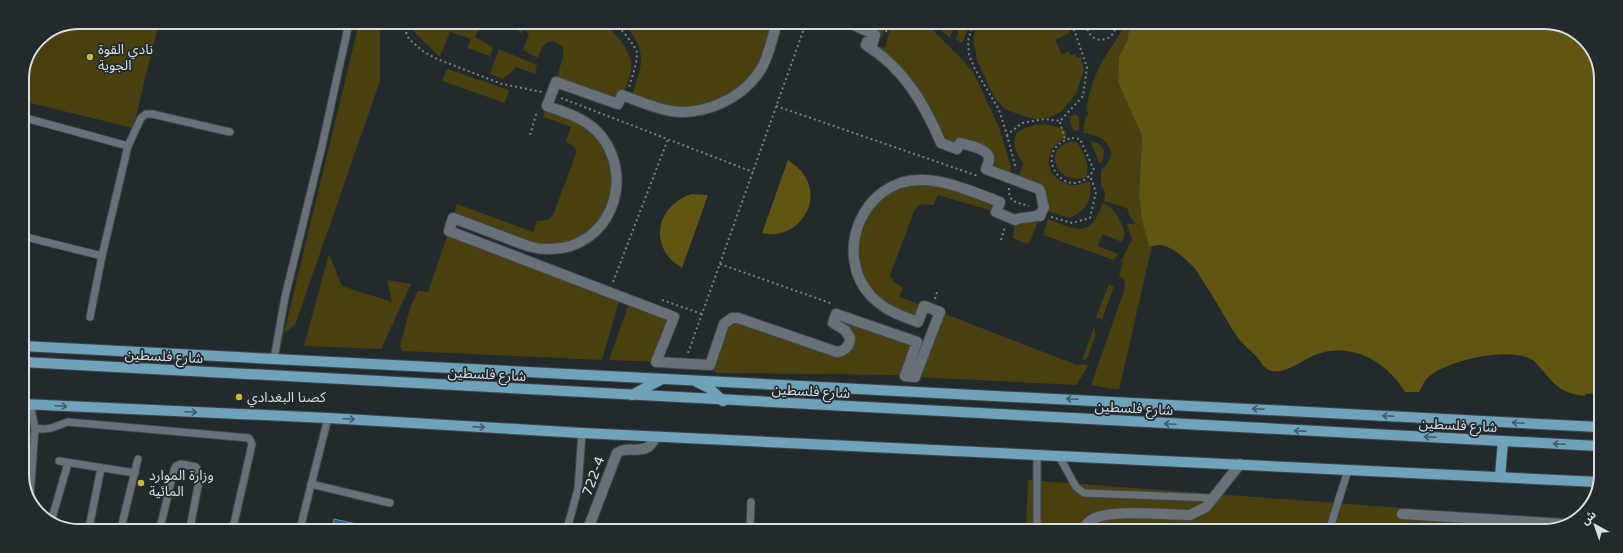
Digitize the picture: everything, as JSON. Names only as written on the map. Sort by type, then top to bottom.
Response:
[{"type":"main road","points":[[29,346],[1594,427]]},
{"type":"main road","name":"شارع فلسطين","points":[[29,362],[723,401],[1594,446]]},
{"type":"main road","points":[[632,396],[664,379]]},
{"type":"main road","points":[[693,380],[709,388],[723,401]]},
{"type":"main road","points":[[29,404],[328,418],[656,437],[1593,482]]},
{"type":"main road","points":[[1500,477],[1503,441]]},
{"type":"street","points":[[776,29],[762,68],[753,81],[738,94],[719,104],[699,111],[673,111],[653,107],[622,95],[618,104],[556,82],[547,106],[572,115],[588,123],[601,136],[615,161],[617,182],[612,208],[602,224],[583,240],[571,246],[562,248],[533,248],[453,218],[449,231],[674,317],[656,362],[710,365],[724,324],[732,318],[738,318],[833,351],[842,352],[849,346],[850,338],[845,330],[833,323],[836,314],[917,342],[905,376],[916,376],[940,312],[924,306],[918,322],[890,312],[865,289],[856,270],[853,249],[856,230],[863,213],[882,193],[892,187],[920,180],[938,182],[1000,202],[996,212],[1015,220],[1021,217],[1029,218],[1038,215],[1040,216],[1044,207],[1041,191],[1039,189],[986,169],[989,160],[988,156],[983,151],[960,143],[957,149],[941,143],[924,105],[905,79],[889,63],[866,45],[867,42],[872,45],[875,35],[862,29]]},
{"type":"street","name":"722-4","points":[[590,524],[617,453],[621,450],[640,450],[649,447],[656,437]]},
{"type":"street","points":[[1087,524],[1092,519],[1101,515],[1116,513],[1190,515],[1206,507],[1240,464]]},
{"type":"street","points":[[1402,514],[1552,523]]},
{"type":"lane","points":[[274,359],[285,297],[322,146],[347,29]]},
{"type":"lane","points":[[90,317],[102,256],[128,146],[141,118],[146,114],[152,114],[230,132]]},
{"type":"lane","points":[[29,119],[128,146]]},
{"type":"lane","points":[[29,238],[102,256]]},
{"type":"lane","points":[[29,412],[35,428],[31,486]]},
{"type":"lane","points":[[301,524],[328,418]]},
{"type":"lane","points":[[35,428],[55,428],[68,422],[247,437],[251,440],[252,444],[234,524]]},
{"type":"lane","points":[[568,524],[578,488],[582,433]]},
{"type":"lane","points":[[1037,455],[1037,524]]},
{"type":"lane","points":[[1059,456],[1076,487],[1084,493],[1213,498]]},
{"type":"lane","points":[[122,524],[138,459]]},
{"type":"lane","points":[[59,461],[135,473]]},
{"type":"lane","points":[[53,516],[68,463]]},
{"type":"lane","points":[[161,524],[174,470],[176,466],[181,464],[196,467],[200,476],[191,524]]},
{"type":"lane","points":[[90,524],[101,468]]},
{"type":"lane","points":[[1330,524],[1348,470]]},
{"type":"lane","points":[[311,484],[390,503]]},
{"type":"lane","points":[[750,524],[751,502]]},
{"type":"path","points":[[620,29],[637,52],[628,91]]},
{"type":"path","points":[[684,364],[804,29]]},
{"type":"path","points":[[972,29],[968,41],[969,55],[975,69],[999,110],[1007,135],[1022,123],[1044,119],[1060,121]]},
{"type":"path","points":[[1060,121],[1083,96],[1087,67],[1075,29]]},
{"type":"path","points":[[1088,29],[1094,38],[1102,40],[1112,36],[1115,29]]},
{"type":"path","points":[[776,106],[979,177]]},
{"type":"path","points":[[530,135],[536,114]]},
{"type":"path","points":[[1060,121],[1065,140]]},
{"type":"path","points":[[1072,138],[1080,139],[1086,151],[1094,170],[1084,181],[1071,183],[1063,180],[1056,174],[1053,168],[1052,158],[1054,150],[1065,140],[1072,138]]},
{"type":"path","points":[[613,282],[668,139]]},
{"type":"path","points":[[720,264],[840,306]]},
{"type":"shaded area","name":"نادي القوة الجوية","points":[[157,29],[133,128],[29,103],[30,69],[37,51],[43,43],[51,37],[69,30]]},
{"type":"shaded area","points":[[358,29],[380,29],[380,81],[295,325],[284,333]]},
{"type":"shaded area","points":[[413,29],[479,29],[475,37],[493,47],[490,56],[467,48],[471,39],[450,32],[440,57],[416,34]]},
{"type":"shaded area","points":[[517,29],[524,29],[522,34]]},
{"type":"shaded area","points":[[524,29],[610,29],[623,43],[631,62],[629,78],[618,104],[556,82],[563,56],[563,47],[553,41],[547,43],[541,49],[538,58],[523,50],[529,34]]},
{"type":"shaded area","points":[[628,29],[775,29],[762,67],[719,104],[673,111],[631,98],[638,76],[641,59],[640,51]]},
{"type":"shaded area","points":[[864,29],[884,29],[883,37]]},
{"type":"shaded area","points":[[890,29],[932,29],[962,59],[973,72],[999,127],[1011,167],[1008,177],[986,169],[989,160],[960,143],[941,143],[931,118],[872,45],[885,48]]},
{"type":"shaded area","points":[[942,29],[953,29],[950,38]]},
{"type":"shaded area","points":[[959,29],[968,29],[962,43],[956,39]]},
{"type":"shaded area","points":[[976,29],[1069,29],[1070,33],[1055,40],[1062,55],[1068,51],[1071,55],[1075,54],[1077,58],[1081,57],[1084,70],[1076,94],[1061,112],[1050,117],[1036,119],[1005,109],[994,97],[977,60],[973,37]]},
{"type":"shaded area","points":[[1122,29],[1129,29],[1127,41],[1119,57],[1118,82],[1142,136],[1139,195],[1142,221],[1149,247],[1152,246],[1119,390],[1091,385],[1125,288],[1124,279],[1119,276],[1123,263],[1121,262],[1132,239],[1127,224],[1136,224],[1130,217],[1127,208],[1104,201],[1105,193],[1101,186],[1101,170],[1107,163],[1111,151],[1104,141],[1098,137],[1083,133],[1085,118],[1089,114],[1086,110],[1089,95],[1094,81],[1100,67]]},
{"type":"shaded area","points":[[1129,29],[1544,29],[1554,30],[1575,39],[1584,48],[1589,57],[1594,75],[1594,393],[1585,394],[1585,396],[1572,394],[1557,386],[1534,361],[1525,356],[1512,354],[1482,356],[1452,364],[1440,369],[1429,377],[1419,392],[1405,392],[1388,371],[1378,363],[1354,352],[1328,351],[1315,355],[1285,370],[1273,371],[1267,369],[1238,338],[1193,266],[1169,248],[1159,245],[1149,247],[1142,221],[1139,195],[1142,136],[1118,82],[1119,57],[1127,41]]},
{"type":"shaded area","points":[[499,49],[537,65],[535,74],[516,67],[503,79],[490,74]]},
{"type":"shaded area","points":[[447,69],[509,90],[505,103],[442,81]]},
{"type":"shaded area","points":[[547,106],[601,136],[617,190],[594,231],[552,249],[453,218],[457,204],[533,232],[537,221],[548,220],[553,215],[576,151],[572,145],[566,142],[571,127],[543,117]]},
{"type":"shaded area","points":[[1075,114],[1079,117],[1079,130],[1075,131],[1071,124],[1070,117]]},
{"type":"shaded area","points":[[1045,124],[1066,131],[1066,135],[1051,152],[1049,167],[1055,177],[1071,185],[1090,182],[1090,195],[1087,204],[1080,212],[1069,218],[1050,212],[1044,207],[1042,195],[1017,180],[1023,163],[1015,146],[1014,140],[1016,134],[1027,127]]},
{"type":"shaded area","points":[[1072,141],[1078,143],[1086,159],[1088,168],[1086,177],[1076,179],[1067,177],[1060,172],[1056,165],[1055,158],[1057,151],[1062,145]]},
{"type":"shaded area","points":[[1090,141],[1098,143],[1104,150],[1103,160],[1100,164]]},
{"type":"shaded area","points":[[788,160],[801,171],[807,180],[810,191],[810,202],[807,212],[793,227],[784,232],[773,234],[762,233]]},
{"type":"shaded area","points":[[920,180],[1000,202],[996,212],[938,195],[933,205],[921,204],[915,209],[890,275],[894,282],[903,288],[899,297],[924,306],[918,322],[885,308],[865,289],[854,240],[875,200]]},
{"type":"shaded area","points":[[691,194],[708,195],[682,268],[671,260],[664,250],[660,239],[660,228],[663,218],[670,208],[679,200]]},
{"type":"shaded area","points":[[1103,203],[1115,212],[1125,233],[1122,242],[1102,234],[1098,246],[1118,254],[1114,260],[1043,235],[1048,219],[1075,228],[1082,229],[1088,227],[1098,214]]},
{"type":"shaded area","points":[[1040,216],[1030,242],[1025,243],[1013,238],[1015,220]]},
{"type":"shaded area","points":[[449,231],[620,297],[602,360],[403,351],[400,347],[410,308],[418,291],[428,292]]},
{"type":"shaded area","points":[[329,254],[342,286],[392,302],[387,280],[411,284],[381,349],[304,346]]},
{"type":"shaded area","points":[[1109,284],[1114,286],[1102,319],[1096,317]]},
{"type":"shaded area","points":[[630,301],[674,317],[656,362],[609,360]]},
{"type":"shaded area","points":[[940,312],[1077,365],[1088,365],[1077,385],[915,377]]},
{"type":"shaded area","points":[[836,314],[917,342],[901,375],[718,373],[711,370],[724,324],[732,318],[837,352],[849,346],[839,325]]},
{"type":"shaded area","points":[[1094,327],[1096,335],[1087,359],[1082,360]]},
{"type":"shaded area","points":[[1028,480],[1563,520],[1544,524],[1026,524]]},
{"type":"building","points":[[334,519],[356,524],[333,524]]},
{"type":"place","name":"نادي القوة الجوية","points":[[90,57]]},
{"type":"place","name":"كصنا البغدادي","points":[[239,397]]},
{"type":"place","name":"وزارة الموارد المائية","points":[[141,483]]}]
